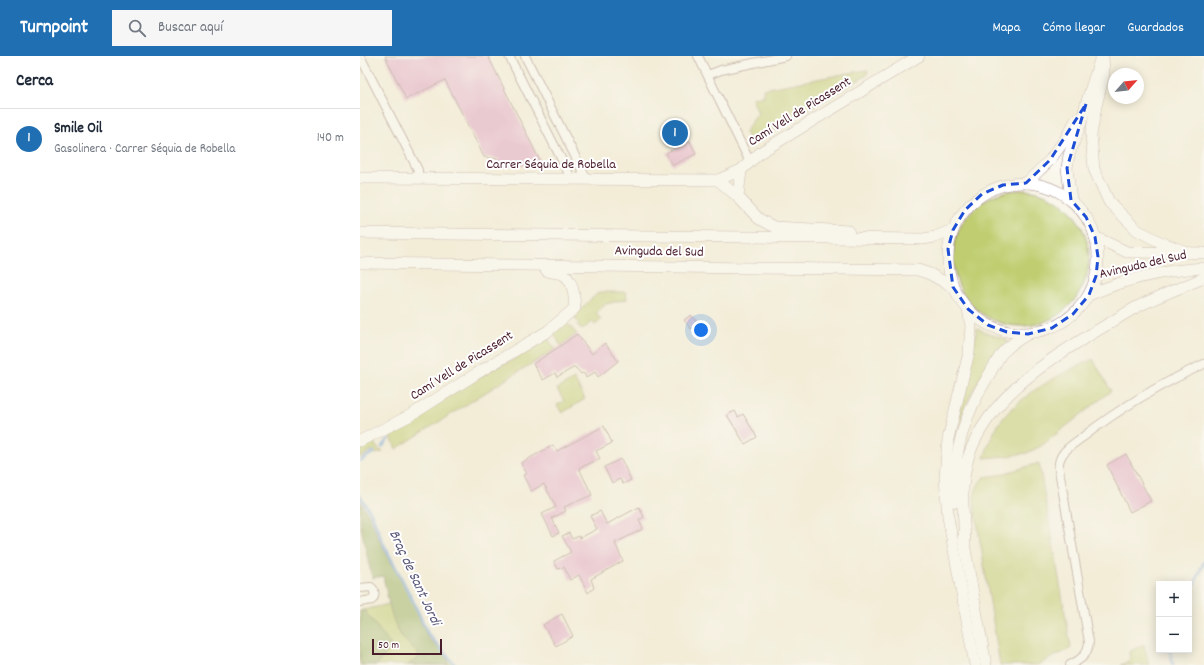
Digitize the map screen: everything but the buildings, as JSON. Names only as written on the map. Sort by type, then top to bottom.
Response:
[{"type":"main road","name":"Camí Vell de Picassent","points":[[741,170],[761,152],[919,56]]},
{"type":"main road","points":[[1071,200],[1067,168],[1069,155],[1082,120],[1102,56]]},
{"type":"main road","points":[[1102,56],[1104,74],[1091,135],[1094,169],[1109,202],[1137,230],[1160,242],[1189,253]]},
{"type":"main road","points":[[1026,183],[1050,160],[1066,138],[1086,104]]},
{"type":"main road","name":"Carrer Séquia de Robella","points":[[360,178],[718,180],[741,170]]},
{"type":"main road","points":[[738,197],[741,170]]},
{"type":"main road","points":[[718,180],[738,197],[759,219],[774,226],[856,232],[887,239]]},
{"type":"main road","points":[[986,665],[965,545],[959,524],[955,488],[955,471],[961,437],[971,405],[978,391],[1003,353],[1015,342],[1028,334],[1052,328],[1073,314],[1089,295],[1096,276],[1098,257],[1095,238],[1086,217],[1071,200],[1050,188],[1026,183],[1003,185],[982,194],[964,210],[953,230],[948,248],[948,268],[953,287],[961,301],[968,309],[988,325],[1007,332],[1028,334]]},
{"type":"main road","name":"Avinguda del Sud","points":[[360,232],[923,239],[935,237],[953,230]]},
{"type":"main road","name":"Avinguda del Sud","points":[[1095,238],[1127,252],[1204,253]]},
{"type":"main road","name":"Avinguda del Sud","points":[[360,263],[918,270],[930,274],[953,287]]},
{"type":"main road","name":"Camí Vell de Picassent","points":[[360,442],[411,415],[548,331],[575,308],[574,294],[571,284],[566,276],[532,265]]},
{"type":"main road","name":"Avinguda del Sud","points":[[1089,295],[1111,285],[1177,270],[1204,268]]},
{"type":"main road","points":[[965,545],[962,495],[964,475],[969,455],[977,435],[988,417],[1004,398],[1022,382],[1071,346],[1144,303],[1204,278]]},
{"type":"main road","points":[[968,309],[971,326],[969,352],[948,439],[945,478],[948,516],[975,665]]},
{"type":"street","points":[[360,56],[418,170],[418,179]]},
{"type":"street","points":[[510,56],[572,180]]},
{"type":"street","points":[[525,56],[587,180]]},
{"type":"street","points":[[698,56],[750,162]]},
{"type":"street","points":[[708,75],[721,70],[786,56]]},
{"type":"street","points":[[1070,665],[1082,658],[1087,650],[1088,642],[1058,464],[1061,455],[1086,434],[1121,409],[1156,388],[1204,364]]},
{"type":"street","points":[[360,588],[371,587],[374,590],[375,597],[371,600],[360,602]]},
{"type":"highlighted area","points":[[1086,104],[1067,168],[1071,200],[1086,217],[1095,237],[1098,257],[1096,276],[1089,295],[1073,314],[1052,328],[1028,334],[1007,332],[988,325],[968,309],[953,287],[948,249],[953,230],[965,210],[982,194],[1003,185],[1026,183],[1050,160]]},
{"type":"green space","points":[[866,70],[868,71],[867,75],[754,141],[749,139],[745,132],[758,113],[752,98],[764,96],[763,89]]},
{"type":"green space","points":[[1014,190],[1028,190],[1047,195],[1059,201],[1074,215],[1084,232],[1088,245],[1088,271],[1084,284],[1078,296],[1064,311],[1059,315],[1041,323],[1028,326],[1014,326],[995,321],[983,315],[968,301],[964,296],[956,278],[953,265],[953,251],[958,232],[964,220],[978,205],[983,201],[1001,193]]},
{"type":"green space","points":[[599,292],[626,292],[627,299],[606,304],[596,313],[601,320],[595,325],[592,322],[582,330],[577,325],[579,323],[573,316]]},
{"type":"green space","points":[[566,322],[577,334],[561,346],[553,332]]},
{"type":"green space","points":[[977,328],[1008,341],[983,375],[967,402],[952,454],[956,426]]},
{"type":"green space","points":[[547,338],[556,349],[396,449],[390,434],[490,370],[511,361]]},
{"type":"green space","points":[[1093,359],[1111,391],[1041,446],[1027,453],[984,458],[998,425],[1020,401],[1056,377]]},
{"type":"green space","points":[[574,379],[585,399],[562,413],[557,405],[564,401],[557,389]]},
{"type":"green space","points":[[373,441],[377,448],[383,452],[375,454],[372,450],[360,458],[360,445]]},
{"type":"green space","points":[[1039,463],[1071,648],[1037,665],[1000,665],[974,503],[975,492],[977,486],[984,477],[998,475]]},
{"type":"green space","points":[[360,501],[369,515],[380,542],[411,598],[428,638],[446,655],[448,665],[408,665],[418,658],[419,655],[402,637],[398,630],[390,608],[383,576],[372,578],[360,523]]},
{"type":"green space","points":[[388,598],[411,598],[428,638],[456,665],[360,665],[360,611],[389,604]]},
{"type":"green space","points":[[364,610],[390,644],[391,648],[377,665],[363,665],[360,663],[360,611]]},
{"type":"green space","points":[[1144,644],[1149,665],[1121,665],[1130,661],[1129,652]]},
{"type":"waterway","name":"Braç de Sant Jordi","points":[[382,447],[388,439]]},
{"type":"waterway","name":"Braç de Sant Jordi","points":[[360,461],[374,452]]},
{"type":"waterway","name":"Braç de Sant Jordi","points":[[360,496],[371,513],[382,541],[428,634],[455,665]]},
{"type":"waterway","points":[[1192,591],[1204,562]]},
{"type":"waterway","points":[[1171,653],[1173,665]]},
{"type":"place","name":"Smile Oil","points":[[675,133]]}]
